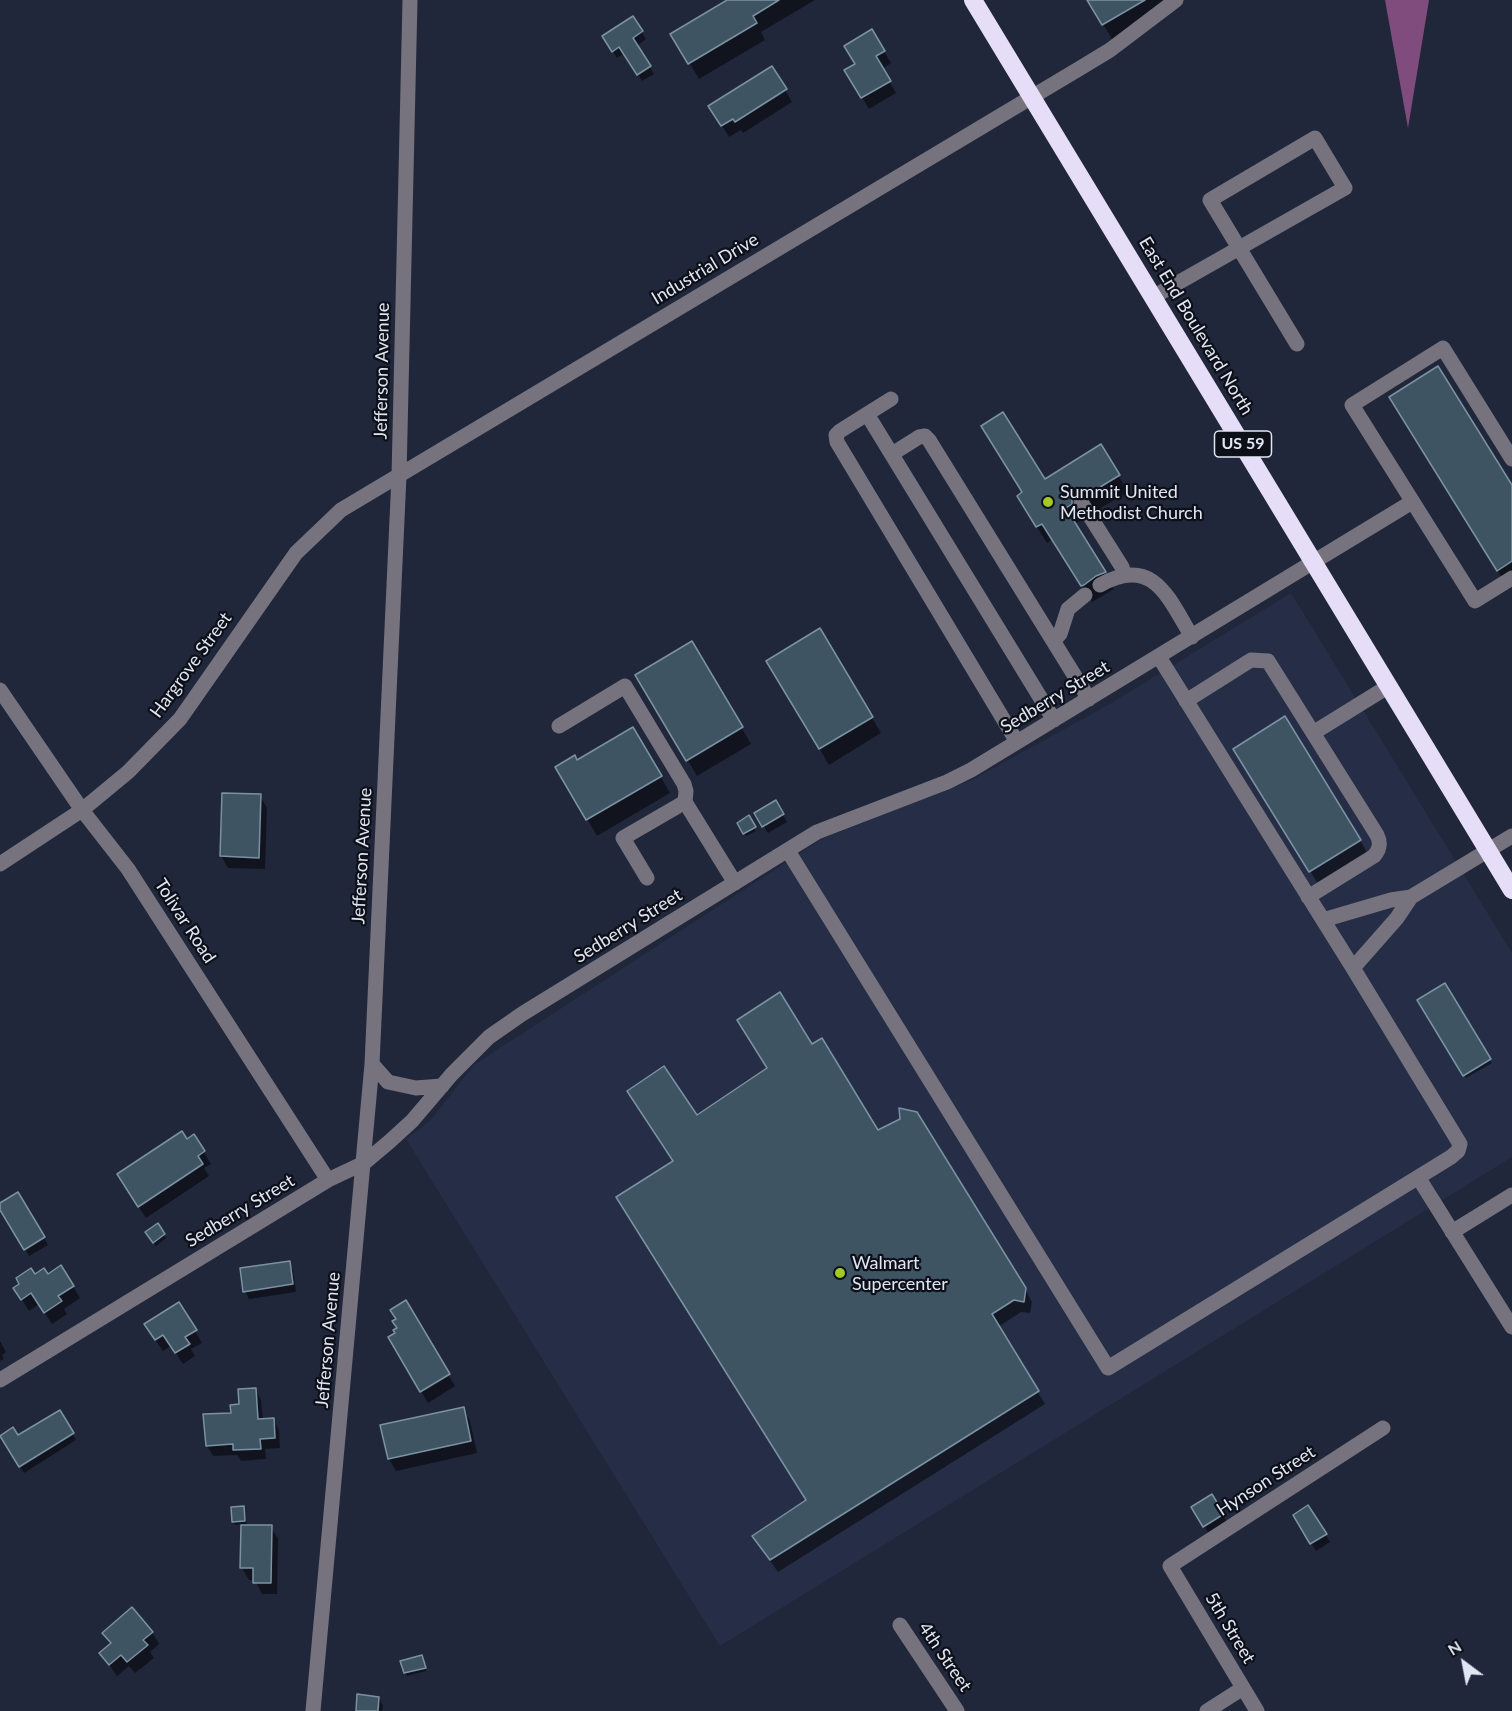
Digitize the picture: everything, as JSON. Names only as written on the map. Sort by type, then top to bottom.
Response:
[{"type":"highway","name":"East End Boulevard North","points":[[973,0],[1512,890]]},
{"type":"street","name":"Jefferson Avenue","points":[[313,1711],[372,1064],[399,476],[410,0]]},
{"type":"street","name":"Industrial Drive","points":[[399,476],[663,316],[1032,98],[1110,50],[1176,0]]},
{"type":"street","points":[[1153,297],[1239,247],[1345,188],[1315,138],[1210,200],[1239,247],[1297,344]]},
{"type":"street","points":[[1512,459],[1443,348],[1352,405],[1474,601],[1512,578]]},
{"type":"street","points":[[891,399],[840,431],[836,435],[837,442],[1017,742]]},
{"type":"street","points":[[867,414],[1054,720]]},
{"type":"street","points":[[892,454],[919,437],[925,436],[929,440],[1089,699]]},
{"type":"street","name":"Hargrove Street","points":[[0,864],[82,810],[128,772],[180,719],[296,553],[341,510],[399,476]]},
{"type":"street","points":[[1081,502],[1122,567],[1124,574]]},
{"type":"street","name":"Sedberry Street","points":[[0,1380],[328,1180],[364,1163],[412,1121],[470,1055],[504,1025],[832,825],[947,782],[1017,742],[1412,502]]},
{"type":"street","points":[[1100,585],[1124,574],[1142,576],[1163,590],[1192,637]]},
{"type":"street","points":[[1053,641],[1060,634],[1068,609],[1085,595]]},
{"type":"street","points":[[788,851],[1108,1368],[1451,1157],[1458,1151],[1460,1144],[1159,657]]},
{"type":"street","points":[[1186,701],[1251,660],[1268,661],[1313,733],[1380,841],[1379,850],[1374,856],[1308,897]]},
{"type":"street","points":[[559,726],[625,686],[684,784],[685,802],[735,884]]},
{"type":"street","points":[[1313,733],[1389,686]]},
{"type":"street","name":"Tolivar Road","points":[[0,690],[82,810],[128,869],[328,1180]]},
{"type":"street","points":[[647,878],[622,838],[685,802]]},
{"type":"street","points":[[1323,920],[1391,900],[1411,897],[1512,837]]},
{"type":"street","points":[[1353,968],[1397,918],[1411,897]]},
{"type":"street","points":[[372,1064],[388,1082],[416,1088],[442,1086]]},
{"type":"street","points":[[1418,1177],[1512,1327]]},
{"type":"street","points":[[1452,1232],[1512,1195]]},
{"type":"street","name":"Hynson Street","points":[[1170,1566],[1383,1428]]},
{"type":"street","name":"5th Street","points":[[1170,1566],[1257,1711]]},
{"type":"street","name":"4th Street","points":[[900,1625],[957,1711]]},
{"type":"street","points":[[1207,1711],[1243,1688]]},
{"type":"shaded area","points":[[1385,0],[1429,0],[1408,128]]},
{"type":"shaded area","points":[[1291,593],[1512,953],[1512,1157],[720,1646],[406,1139],[430,1121],[474,1065],[825,837],[970,781],[1110,704]]},
{"type":"building","points":[[727,0],[779,0],[753,16],[757,23],[688,64],[670,34]]},
{"type":"building","points":[[1087,0],[1145,0],[1102,25]]},
{"type":"building","points":[[633,16],[643,31],[633,38],[651,66],[637,75],[619,47],[612,52],[602,36]]},
{"type":"building","points":[[872,29],[885,51],[876,56],[891,81],[861,98],[844,70],[855,64],[844,46]]},
{"type":"building","points":[[772,66],[787,89],[735,122],[733,119],[721,126],[708,106]]},
{"type":"building","points":[[1438,366],[1512,485],[1512,561],[1497,571],[1389,397]]},
{"type":"building","name":"Summit United Methodist Church","points":[[1003,412],[1045,479],[1101,444],[1120,475],[1087,495],[1081,492],[1076,494],[1072,498],[1072,504],[1066,508],[1106,572],[1084,585],[1081,586],[1042,524],[1036,527],[1017,496],[1022,492],[981,426]]},
{"type":"building","points":[[820,628],[873,717],[819,749],[766,661]]},
{"type":"building","points":[[692,641],[743,727],[686,761],[635,675]]},
{"type":"building","points":[[1285,716],[1361,840],[1309,872],[1233,749]]},
{"type":"building","points":[[633,727],[662,776],[586,820],[555,767],[575,755],[577,760]]},
{"type":"building","points":[[222,793],[261,794],[259,858],[220,856]]},
{"type":"building","points":[[776,800],[784,814],[762,827],[754,813]]},
{"type":"building","points":[[749,815],[756,827],[743,834],[737,823]]},
{"type":"building","points":[[1445,983],[1491,1059],[1463,1076],[1417,1000]]},
{"type":"building","name":"Walmart Supercenter","points":[[780,992],[812,1044],[822,1038],[878,1130],[900,1119],[899,1108],[917,1112],[1026,1288],[1024,1302],[1014,1300],[992,1314],[1039,1391],[770,1560],[752,1536],[806,1500],[616,1197],[673,1161],[627,1091],[664,1066],[697,1115],[767,1068],[737,1020]]},
{"type":"building","points":[[182,1131],[187,1139],[194,1134],[205,1151],[198,1156],[203,1164],[138,1207],[117,1174]]},
{"type":"building","points":[[18,1192],[45,1237],[24,1250],[0,1210],[0,1203]]},
{"type":"building","points":[[158,1223],[165,1234],[153,1243],[145,1232]]},
{"type":"building","points":[[290,1261],[293,1284],[243,1292],[240,1268]]},
{"type":"building","points":[[61,1265],[74,1286],[58,1296],[62,1301],[44,1313],[31,1293],[21,1300],[13,1288],[19,1284],[16,1278],[31,1268],[35,1274],[44,1268],[48,1274]]},
{"type":"building","points":[[406,1300],[450,1374],[420,1392],[388,1337],[395,1333],[393,1330],[397,1328],[392,1321],[396,1319],[390,1310]]},
{"type":"building","points":[[179,1302],[197,1330],[185,1337],[190,1344],[175,1353],[163,1335],[155,1340],[144,1324]]},
{"type":"building","points":[[256,1388],[258,1419],[274,1418],[275,1438],[260,1439],[261,1449],[233,1450],[233,1444],[206,1446],[203,1414],[231,1413],[230,1405],[239,1404],[238,1389]]},
{"type":"building","points":[[464,1407],[471,1441],[388,1459],[380,1425]]},
{"type":"building","points":[[60,1410],[74,1433],[19,1467],[0,1436],[13,1427],[18,1435]]},
{"type":"building","points":[[1212,1494],[1224,1514],[1203,1527],[1191,1507]]},
{"type":"building","points":[[1308,1505],[1327,1534],[1310,1544],[1293,1515]]},
{"type":"building","points":[[244,1506],[245,1521],[232,1522],[231,1507]]},
{"type":"building","points":[[241,1525],[272,1525],[271,1583],[253,1583],[253,1568],[240,1568]]},
{"type":"building","points":[[132,1607],[153,1632],[143,1640],[148,1645],[127,1662],[121,1655],[109,1665],[99,1653],[111,1643],[102,1633]]},
{"type":"building","points":[[422,1655],[426,1668],[404,1673],[400,1661]]},
{"type":"building","points":[[357,1694],[379,1697],[378,1711],[356,1711]]},
{"type":"place","name":"Summit United Methodist Church","points":[[1048,502]]},
{"type":"place","name":"Walmart Supercenter","points":[[840,1273]]}]
